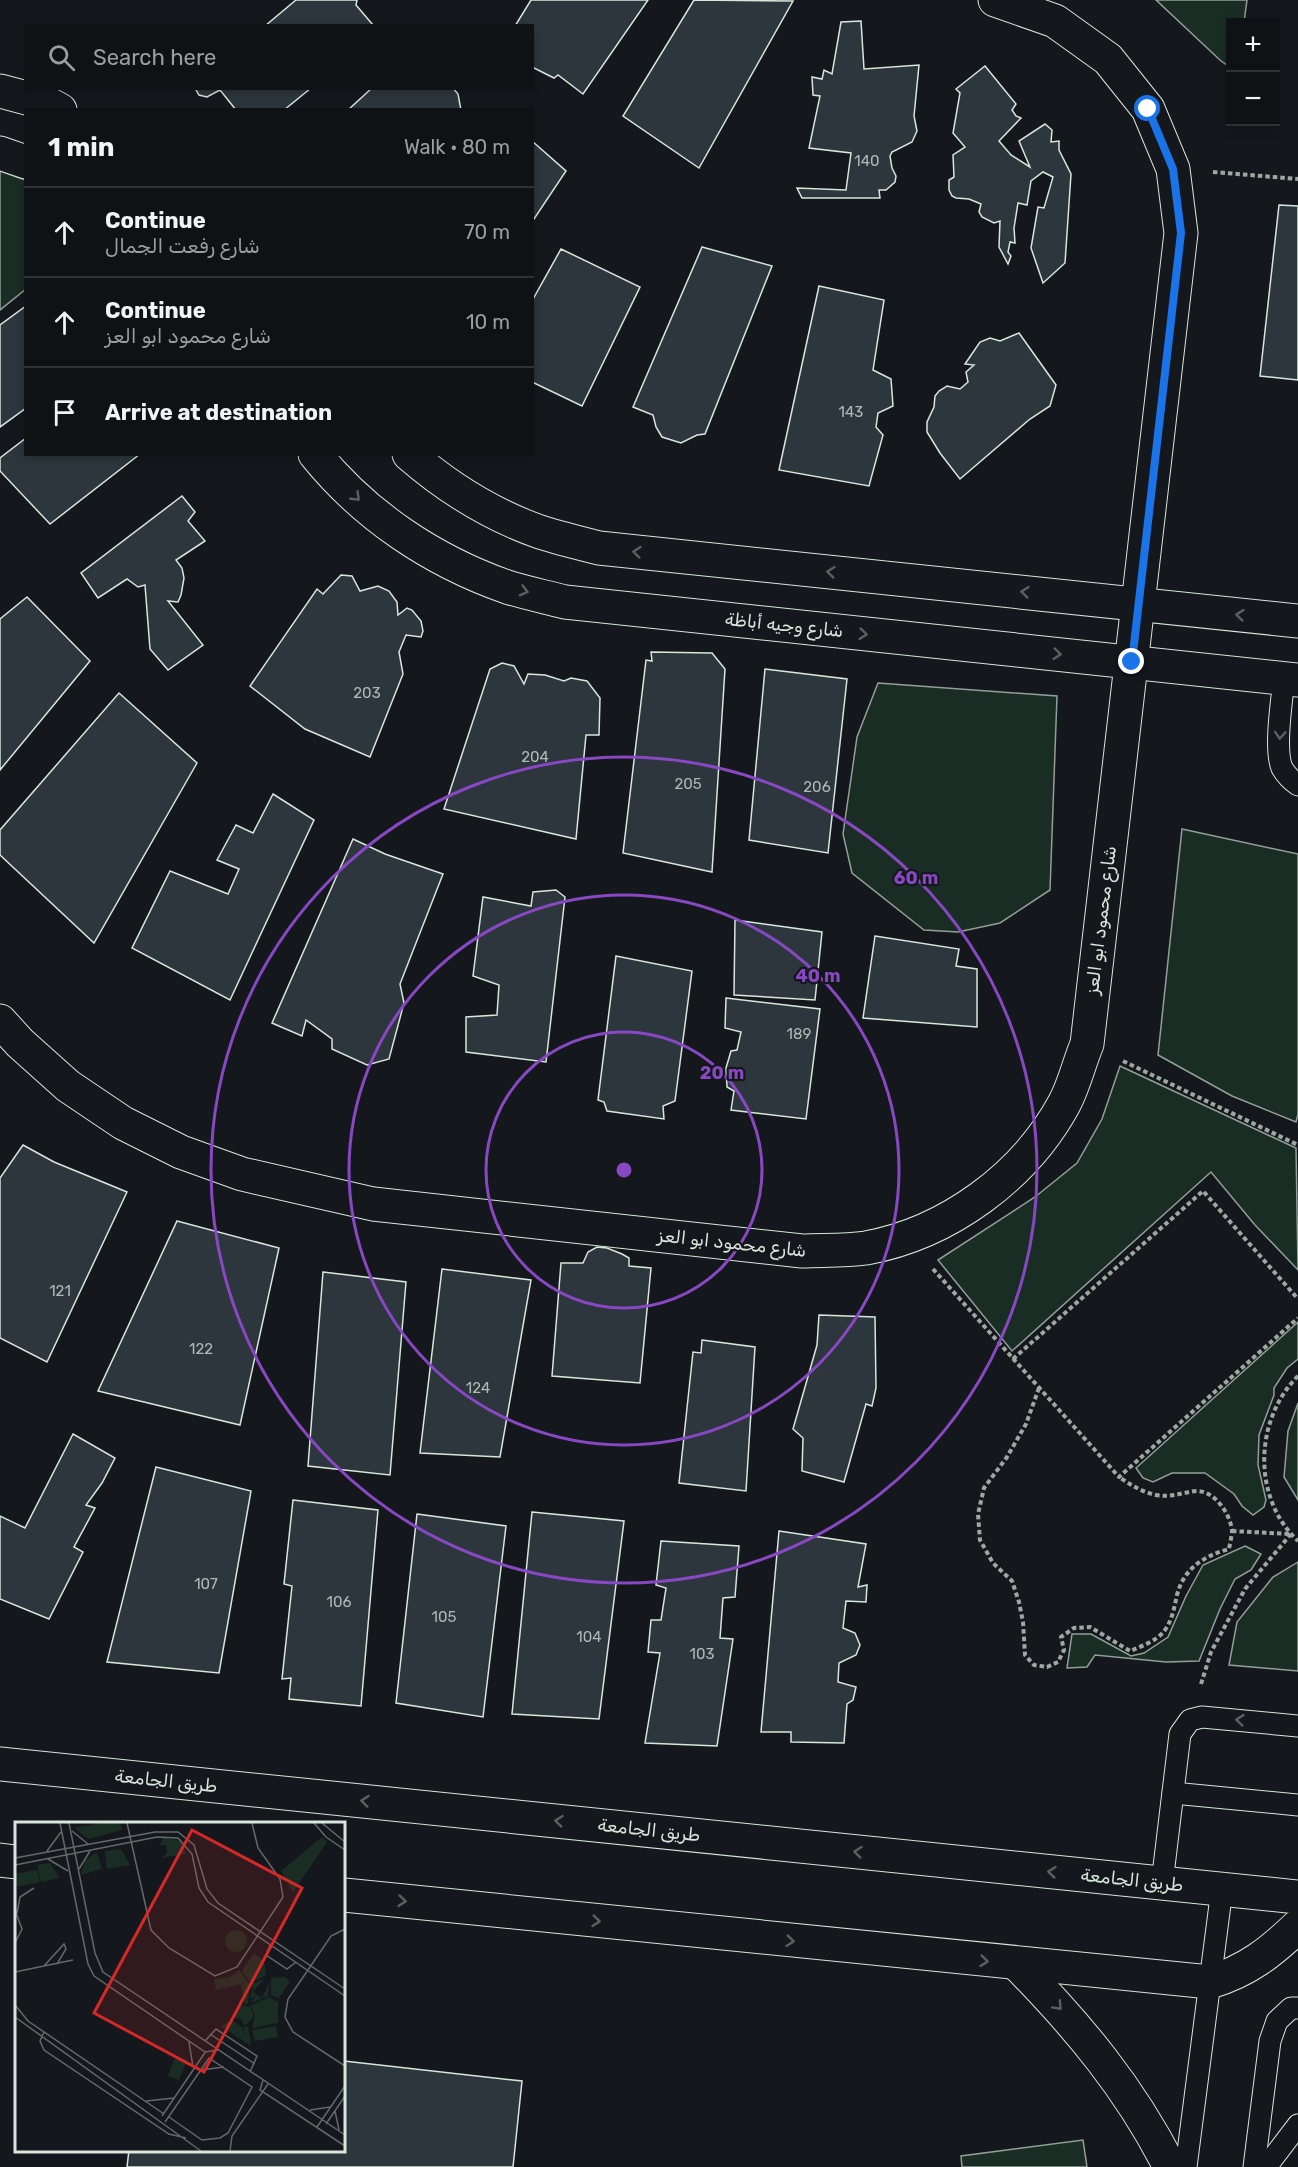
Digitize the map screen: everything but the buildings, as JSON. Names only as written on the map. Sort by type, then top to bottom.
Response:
[{"type":"street","name":"شارع محمود ابو العز","points":[[0,1021],[20,1043],[68,1086],[123,1122],[181,1152],[242,1174],[373,1204],[802,1251],[865,1248],[926,1230],[981,1198],[1028,1155],[1064,1103],[1087,1044],[1181,233],[1173,169],[1148,109],[1108,59],[1055,21],[995,0]]},
{"type":"street","points":[[0,91],[56,108]]},
{"type":"street","points":[[0,153],[24,161]]},
{"type":"street","name":"شارع وجيه أباظة","points":[[317,456],[359,500],[415,542],[455,566],[508,587],[565,602],[1291,679]]},
{"type":"street","points":[[411,456],[433,475],[484,508],[540,532],[599,548],[1298,621]]},
{"type":"street","name":"طريق الجامعة","points":[[0,1764],[1298,1897]]},
{"type":"street","points":[[0,1860],[15,1862]]},
{"type":"street","points":[[345,1895],[1210,1982],[1233,1975],[1256,1961],[1298,1926]]},
{"type":"street","points":[[1017,1964],[1094,2047],[1128,2093],[1170,2167]]},
{"type":"lane","points":[[1291,679],[1279,751],[1282,767],[1290,780],[1298,785]]},
{"type":"lane","points":[[1162,1883],[1180,1734],[1190,1720],[1202,1717],[1298,1726]]},
{"type":"lane","points":[[1173,1793],[1298,1804]]},
{"type":"lane","points":[[1186,2167],[1222,1889]]},
{"type":"lane","points":[[1254,2167],[1270,2042],[1277,2021],[1291,2008],[1298,2008]]},
{"type":"lane","points":[[1266,2167],[1298,2125]]},
{"type":"path","points":[[1173,169],[1298,178]]},
{"type":"path","points":[[1087,1044],[1298,1145]]},
{"type":"path","points":[[1013,1359],[1203,1191],[1298,1299]]},
{"type":"path","points":[[904,1237],[1119,1477],[1137,1489],[1157,1495],[1179,1496],[1199,1491],[1215,1499],[1227,1513],[1232,1531],[1229,1548],[1212,1554],[1196,1564],[1184,1578],[1177,1595],[1174,1614],[1164,1632],[1130,1651],[1090,1627],[1074,1628],[1061,1637],[1064,1650],[1058,1662],[1047,1667],[1034,1665],[1025,1656],[1023,1622],[1011,1581],[993,1563],[981,1540],[978,1514],[984,1488],[1007,1457],[1026,1424],[1039,1388]]},
{"type":"path","points":[[1119,1477],[1298,1318]]},
{"type":"path","points":[[1298,1377],[1291,1383],[1276,1406],[1266,1432],[1263,1459],[1266,1486],[1275,1511],[1290,1534],[1298,1541]]},
{"type":"path","points":[[1232,1531],[1290,1534]]},
{"type":"path","points":[[1190,1720],[1211,1652],[1245,1589],[1290,1534]]},
{"type":"green space","points":[[1156,0],[1247,0],[1245,18],[1226,18],[1226,64]]},
{"type":"green space","points":[[0,171],[24,180],[24,291],[0,310]]},
{"type":"green space","points":[[878,683],[1057,696],[1050,890],[1000,923],[958,932],[924,930],[852,873],[843,834],[857,737]]},
{"type":"green space","points":[[1182,829],[1298,854],[1298,1114],[1296,1122],[1232,1096],[1158,1055]]},
{"type":"green space","points":[[1120,1066],[1296,1148],[1298,1270],[1255,1225],[1211,1172],[1012,1351],[938,1260],[1035,1197],[1077,1163],[1102,1119]]},
{"type":"green space","points":[[1298,1322],[1298,1359],[1287,1368],[1274,1388],[1274,1395],[1259,1435],[1258,1465],[1266,1500],[1264,1507],[1253,1515],[1242,1506],[1234,1494],[1205,1473],[1172,1473],[1153,1482],[1143,1478],[1136,1468]]},
{"type":"green space","points":[[1298,1403],[1298,1500],[1284,1477],[1288,1431]]},
{"type":"green space","points":[[1245,1546],[1261,1554],[1251,1570],[1235,1579],[1199,1661],[1166,1662],[1095,1655],[1087,1667],[1067,1668],[1072,1634],[1091,1634],[1131,1656],[1144,1653],[1168,1637],[1203,1565]]},
{"type":"green space","points":[[1298,1562],[1298,1671],[1229,1665],[1237,1622],[1273,1577]]},
{"type":"green space","points":[[1083,2140],[1087,2167],[962,2167],[961,2156]]},
{"type":"route","points":[[1132,662],[1181,233],[1173,169],[1148,109]]}]
